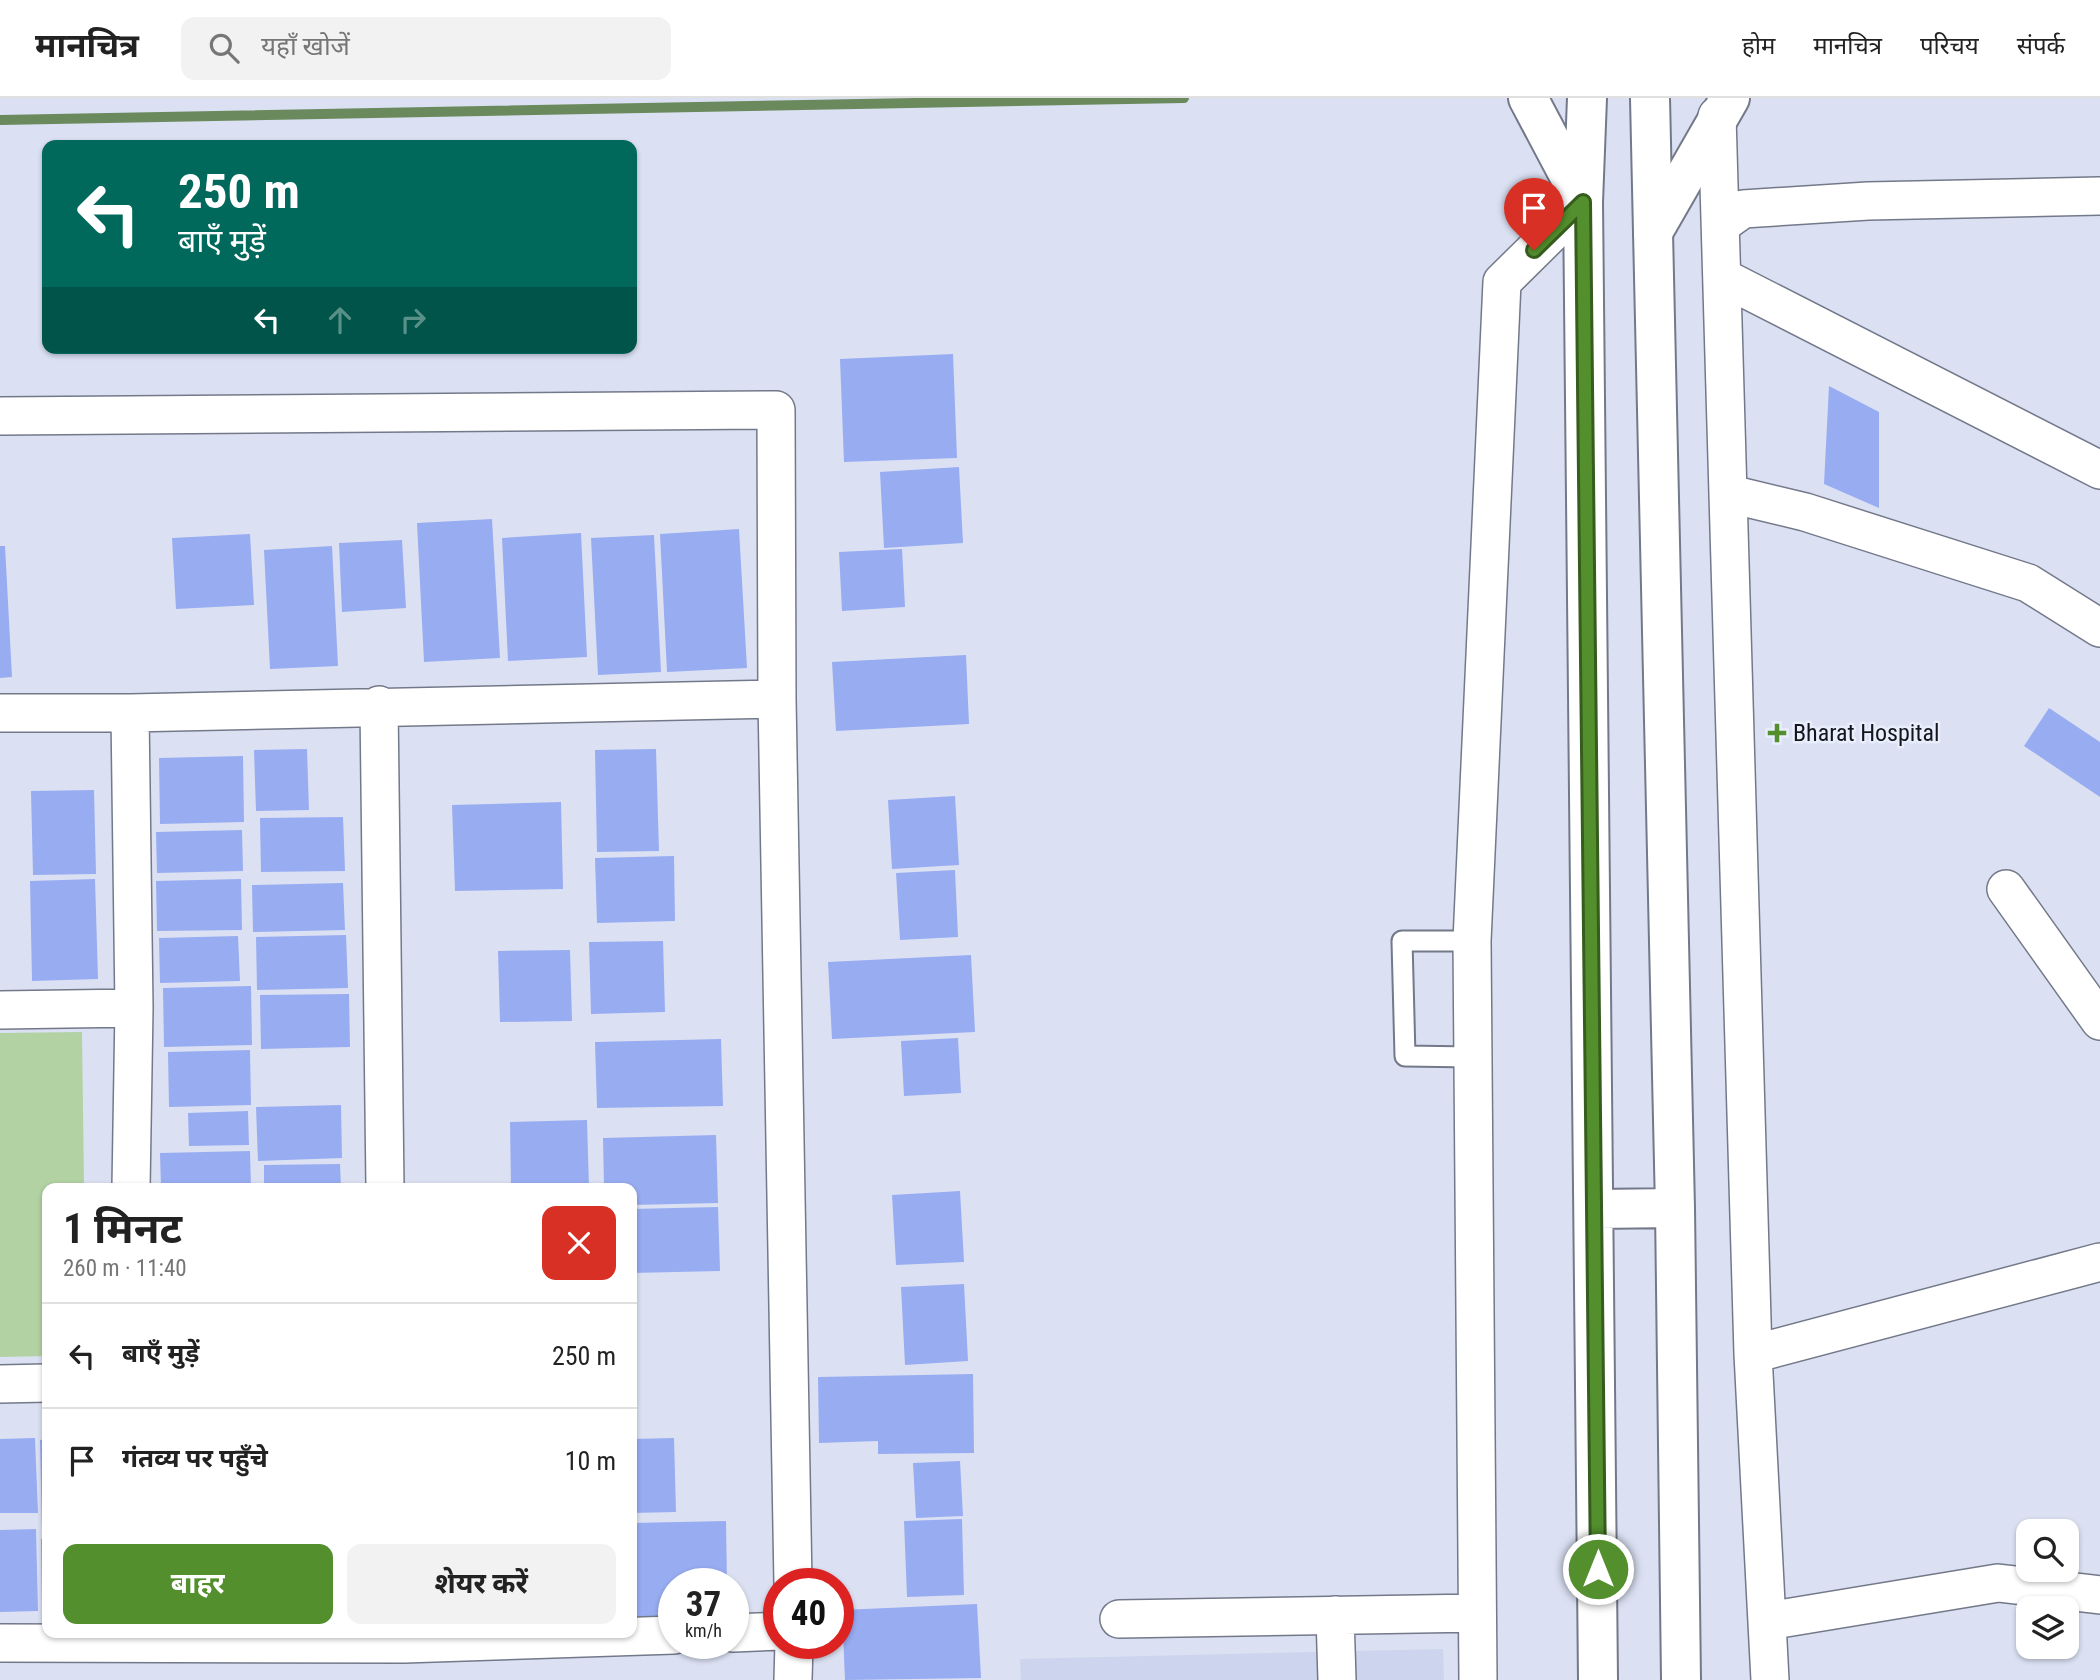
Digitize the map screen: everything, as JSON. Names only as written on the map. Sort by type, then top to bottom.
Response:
[{"type":"street","points":[[1528,98],[1583,202]]},
{"type":"street","points":[[1587,98],[1583,202],[1596,1209],[1598,1680]]},
{"type":"street","points":[[1650,98],[1675,1208],[1681,1680]]},
{"type":"street","points":[[1653,232],[1723,107]]},
{"type":"street","points":[[1723,107],[1722,223],[1753,1354],[1770,1680]]},
{"type":"street","points":[[1722,223],[1743,209],[1868,201],[2100,196]]},
{"type":"street","points":[[1478,1680],[1472,941],[1502,282],[1583,202]]},
{"type":"street","points":[[1724,278],[2100,470]]},
{"type":"street","points":[[0,415],[776,410],[777,699],[793,1568]]},
{"type":"street","points":[[1730,494],[1805,512],[2028,583],[2100,628]]},
{"type":"street","points":[[0,713],[130,713],[379,705],[777,699]]},
{"type":"street","points":[[379,705],[385,1183]]},
{"type":"street","points":[[130,713],[134,1008],[131,1183]]},
{"type":"street","points":[[2006,889],[2100,1021]]},
{"type":"street","points":[[0,1010],[134,1008]]},
{"type":"street","points":[[1596,1209],[1675,1208]]},
{"type":"street","points":[[1753,1354],[2100,1262]]},
{"type":"street","points":[[0,1384],[42,1383]]},
{"type":"street","points":[[1767,1621],[1998,1583],[2100,1595]]},
{"type":"street","points":[[1119,1619],[1477,1613]]},
{"type":"street","points":[[1335,1615],[1338,1680]]},
{"type":"street","points":[[637,1635],[658,1635]]},
{"type":"street","points":[[0,1643],[404,1638]]},
{"type":"street","points":[[793,1680],[794,1659]]},
{"type":"lane","points":[[1472,941],[1402,941],[1405,1056],[1473,1057]]},
{"type":"shaded area","points":[[1443,1649],[1444,1680],[1021,1680],[1020,1659]]},
{"type":"green space","points":[[82,1032],[84,1183],[42,1183],[42,1356],[0,1357],[0,1033]]},
{"type":"building","points":[[953,354],[957,458],[844,462],[840,359]]},
{"type":"building","points":[[1829,386],[1879,412],[1879,508],[1824,484]]},
{"type":"building","points":[[959,467],[963,543],[884,548],[880,472]]},
{"type":"building","points":[[492,519],[500,658],[424,662],[417,523]]},
{"type":"building","points":[[739,529],[747,668],[667,672],[660,534]]},
{"type":"building","points":[[581,533],[587,657],[508,661],[502,538]]},
{"type":"building","points":[[250,534],[254,605],[176,609],[172,538]]},
{"type":"building","points":[[654,535],[661,672],[598,675],[591,538]]},
{"type":"building","points":[[402,540],[406,608],[342,612],[339,543]]},
{"type":"building","points":[[0,546],[5,546],[12,677],[0,678]]},
{"type":"building","points":[[332,546],[338,666],[270,669],[264,550]]},
{"type":"building","points":[[902,549],[905,607],[842,611],[839,552]]},
{"type":"building","points":[[966,655],[969,724],[836,731],[832,662]]},
{"type":"building","points":[[2049,708],[2100,742],[2100,797],[2024,746]]},
{"type":"building","points":[[307,749],[309,810],[256,811],[254,750]]},
{"type":"building","points":[[656,749],[659,851],[597,852],[595,750]]},
{"type":"building","points":[[243,756],[244,822],[160,824],[159,758]]},
{"type":"building","points":[[94,790],[96,874],[33,875],[31,791]]},
{"type":"building","points":[[955,796],[959,865],[892,869],[888,800]]},
{"type":"building","points":[[561,802],[563,889],[455,891],[452,805]]},
{"type":"building","points":[[343,817],[345,871],[261,872],[260,818]]},
{"type":"building","points":[[242,830],[243,871],[157,873],[156,832]]},
{"type":"building","points":[[674,856],[675,921],[597,923],[595,858]]},
{"type":"building","points":[[955,870],[958,937],[900,940],[896,873]]},
{"type":"building","points":[[95,879],[98,979],[32,981],[30,881]]},
{"type":"building","points":[[241,879],[242,930],[157,931],[156,881]]},
{"type":"building","points":[[343,883],[345,930],[253,932],[252,885]]},
{"type":"building","points":[[346,935],[348,988],[257,990],[256,937]]},
{"type":"building","points":[[238,936],[240,981],[160,983],[159,938]]},
{"type":"building","points":[[663,941],[665,1012],[591,1014],[589,942]]},
{"type":"building","points":[[570,950],[572,1021],[500,1022],[498,951]]},
{"type":"building","points":[[971,955],[975,1032],[832,1039],[828,962]]},
{"type":"building","points":[[251,986],[252,1045],[164,1047],[163,988]]},
{"type":"building","points":[[349,994],[350,1047],[261,1049],[260,995]]},
{"type":"building","points":[[958,1038],[961,1093],[904,1096],[901,1041]]},
{"type":"building","points":[[721,1039],[723,1106],[597,1108],[595,1042]]},
{"type":"building","points":[[250,1050],[251,1105],[169,1107],[168,1052]]},
{"type":"building","points":[[341,1105],[342,1158],[258,1161],[256,1107]]},
{"type":"building","points":[[248,1111],[249,1145],[189,1146],[188,1113]]},
{"type":"building","points":[[587,1120],[589,1183],[511,1183],[510,1122]]},
{"type":"building","points":[[716,1135],[718,1203],[637,1205],[637,1183],[604,1183],[603,1138]]},
{"type":"building","points":[[250,1151],[251,1183],[161,1183],[160,1153]]},
{"type":"building","points":[[340,1164],[341,1183],[264,1183],[264,1165]]},
{"type":"building","points":[[960,1191],[964,1262],[896,1265],[892,1195]]},
{"type":"building","points":[[718,1207],[720,1271],[637,1273],[637,1209]]},
{"type":"building","points":[[964,1284],[968,1361],[905,1365],[901,1287]]},
{"type":"building","points":[[973,1374],[974,1453],[878,1454],[878,1441],[819,1443],[818,1377]]},
{"type":"building","points":[[35,1438],[38,1513],[0,1513],[0,1439]]},
{"type":"building","points":[[674,1438],[676,1512],[637,1513],[637,1439]]},
{"type":"building","points":[[40,1440],[42,1440],[42,1529]]},
{"type":"building","points":[[960,1461],[963,1516],[916,1518],[913,1463]]},
{"type":"building","points":[[962,1519],[964,1595],[907,1597],[904,1521]]},
{"type":"building","points":[[726,1521],[727,1568],[658,1568],[658,1617],[637,1618],[637,1523]]},
{"type":"building","points":[[36,1529],[38,1611],[0,1612],[0,1530]]},
{"type":"building","points":[[41,1539],[42,1539],[42,1612]]},
{"type":"building","points":[[977,1604],[981,1678],[845,1680],[844,1659],[854,1659],[854,1609]]},
{"type":"waterway","points":[[0,120],[1184,98]]},
{"type":"place","name":"Bharat Hospital","points":[[1777,733]]},
{"type":"route","points":[[1534,250],[1583,202],[1598,1569]]}]
